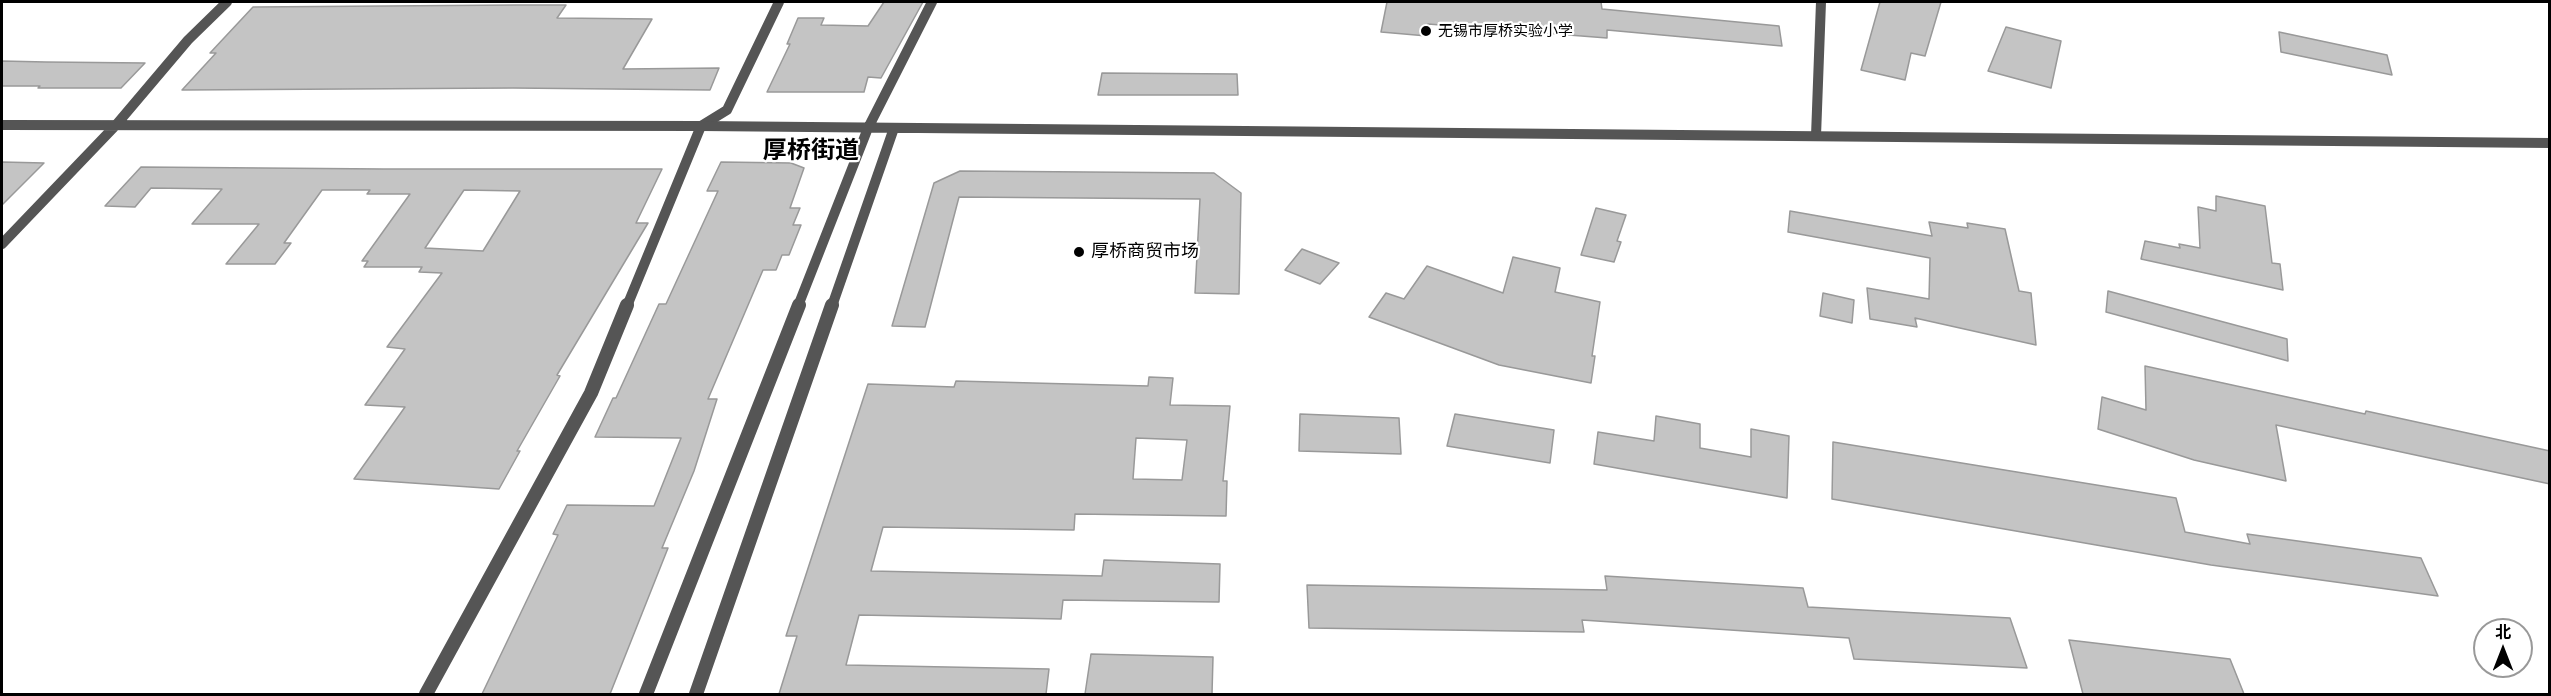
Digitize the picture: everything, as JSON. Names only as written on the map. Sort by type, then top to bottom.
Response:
[{"type":"street","points":[[2,244],[116,125],[188,40],[227,2]]},
{"type":"street","points":[[426,694],[591,393],[701,126],[727,110],[779,2]]},
{"type":"street","points":[[646,694],[868,128],[932,2]]},
{"type":"street","points":[[1816,136],[1821,2]]},
{"type":"street","points":[[2,125],[701,126],[2550,143]]},
{"type":"street","points":[[696,694],[894,128]]},
{"type":"building","points":[[884,2],[923,2],[881,78],[868,77],[864,92],[767,92],[790,44],[787,44],[798,18],[824,18],[821,25],[868,26]]},
{"type":"building","points":[[1387,2],[1601,2],[1602,9],[1779,26],[1782,46],[1607,30],[1607,38],[1428,24],[1427,36],[1381,32]]},
{"type":"building","points":[[1880,2],[1941,2],[1925,56],[1911,53],[1905,80],[1861,70]]},
{"type":"building","points":[[566,5],[557,18],[652,19],[623,69],[719,68],[710,90],[513,88],[182,90],[216,53],[210,53],[253,7]]},
{"type":"building","points":[[2006,27],[2061,41],[2051,88],[1988,71]]},
{"type":"building","points":[[2279,32],[2387,55],[2392,75],[2281,52]]},
{"type":"building","points":[[2,61],[145,63],[121,88],[38,88],[40,86],[2,86]]},
{"type":"building","points":[[1102,73],[1237,74],[1238,95],[1098,95]]},
{"type":"building","points":[[2,162],[44,163],[2,205]]},
{"type":"building","points":[[721,162],[791,163],[804,168],[790,208],[800,208],[793,225],[801,225],[789,255],[782,255],[776,270],[763,270],[708,399],[717,399],[694,471],[662,548],[668,548],[610,694],[482,694],[558,535],[553,534],[567,505],[654,506],[681,438],[595,437],[613,398],[616,398],[659,304],[666,304],[718,191],[707,191]]},
{"type":"building","points":[[141,167],[662,169],[636,223],[648,223],[557,375],[560,376],[517,451],[520,451],[499,489],[354,479],[405,407],[365,405],[405,349],[387,347],[442,273],[419,272],[422,267],[364,267],[368,261],[362,261],[410,194],[367,194],[370,190],[322,190],[284,243],[291,243],[275,264],[226,264],[259,224],[192,224],[222,189],[151,188],[135,207],[105,206]],"holes":[[[464,190],[520,191],[483,251],[425,248]]]},
{"type":"building","points":[[960,171],[1214,173],[1241,193],[1239,294],[1195,293],[1200,199],[959,197],[925,327],[892,326],[934,183]]},
{"type":"building","points":[[2216,196],[2265,206],[2272,263],[2280,264],[2283,290],[2141,259],[2145,241],[2180,248],[2179,244],[2200,248],[2198,207],[2216,211]]},
{"type":"building","points":[[1596,208],[1626,215],[1617,241],[1621,242],[1614,262],[1581,255]]},
{"type":"building","points":[[1790,211],[1932,236],[1929,222],[1968,228],[1967,223],[2005,229],[2019,291],[2031,293],[2036,345],[1915,318],[1917,327],[1870,319],[1867,288],[1929,299],[1930,258],[1788,232]]},
{"type":"building","points":[[1302,249],[1339,263],[1320,284],[1285,270]]},
{"type":"building","points":[[1513,257],[1560,268],[1555,292],[1600,302],[1592,356],[1595,356],[1591,383],[1499,365],[1369,317],[1386,293],[1404,299],[1427,266],[1503,293]]},
{"type":"building","points":[[2108,291],[2287,339],[2288,361],[2106,312]]},
{"type":"building","points":[[1823,293],[1854,300],[1852,323],[1820,316]]},
{"type":"building","points":[[2145,366],[2550,451],[2550,484],[2276,425],[2286,481],[2194,460],[2098,429],[2102,397],[2146,410]]},
{"type":"building","points":[[1149,377],[1173,378],[1170,405],[1230,406],[1223,481],[1227,481],[1226,516],[1075,514],[1074,530],[883,527],[871,571],[1102,576],[1104,560],[1220,564],[1219,602],[1063,600],[1061,619],[859,615],[846,665],[1049,669],[1046,694],[779,694],[797,636],[786,636],[868,384],[954,387],[956,381],[1148,386]],"holes":[[[1136,438],[1187,440],[1182,480],[1133,479]]]},
{"type":"building","points":[[1300,414],[1399,418],[1401,454],[1299,451]]},
{"type":"building","points":[[1455,414],[1554,430],[1550,463],[1447,446]]},
{"type":"building","points":[[1656,416],[1700,424],[1700,448],[1751,457],[1751,429],[1789,436],[1787,498],[1594,464],[1598,432],[1654,441]]},
{"type":"building","points":[[1833,442],[2176,498],[2185,532],[2250,544],[2247,534],[2421,558],[2438,596],[2211,565],[1832,499]]},
{"type":"building","points":[[1605,576],[1803,588],[1808,607],[2010,618],[2027,668],[1854,659],[1849,638],[1582,620],[1584,632],[1309,628],[1307,585],[1607,590]]},
{"type":"building","points":[[2069,640],[2230,659],[2244,694],[2083,694]]},
{"type":"building","points":[[1091,654],[1213,657],[1212,694],[1085,694]]},
{"type":"place","name":"无锡市厚桥实验小学","points":[[1426,31]]},
{"type":"place","name":"厚桥商贸市场","points":[[1079,252]]},
{"type":"district","name":"厚桥街道","points":[[811,151]]}]
